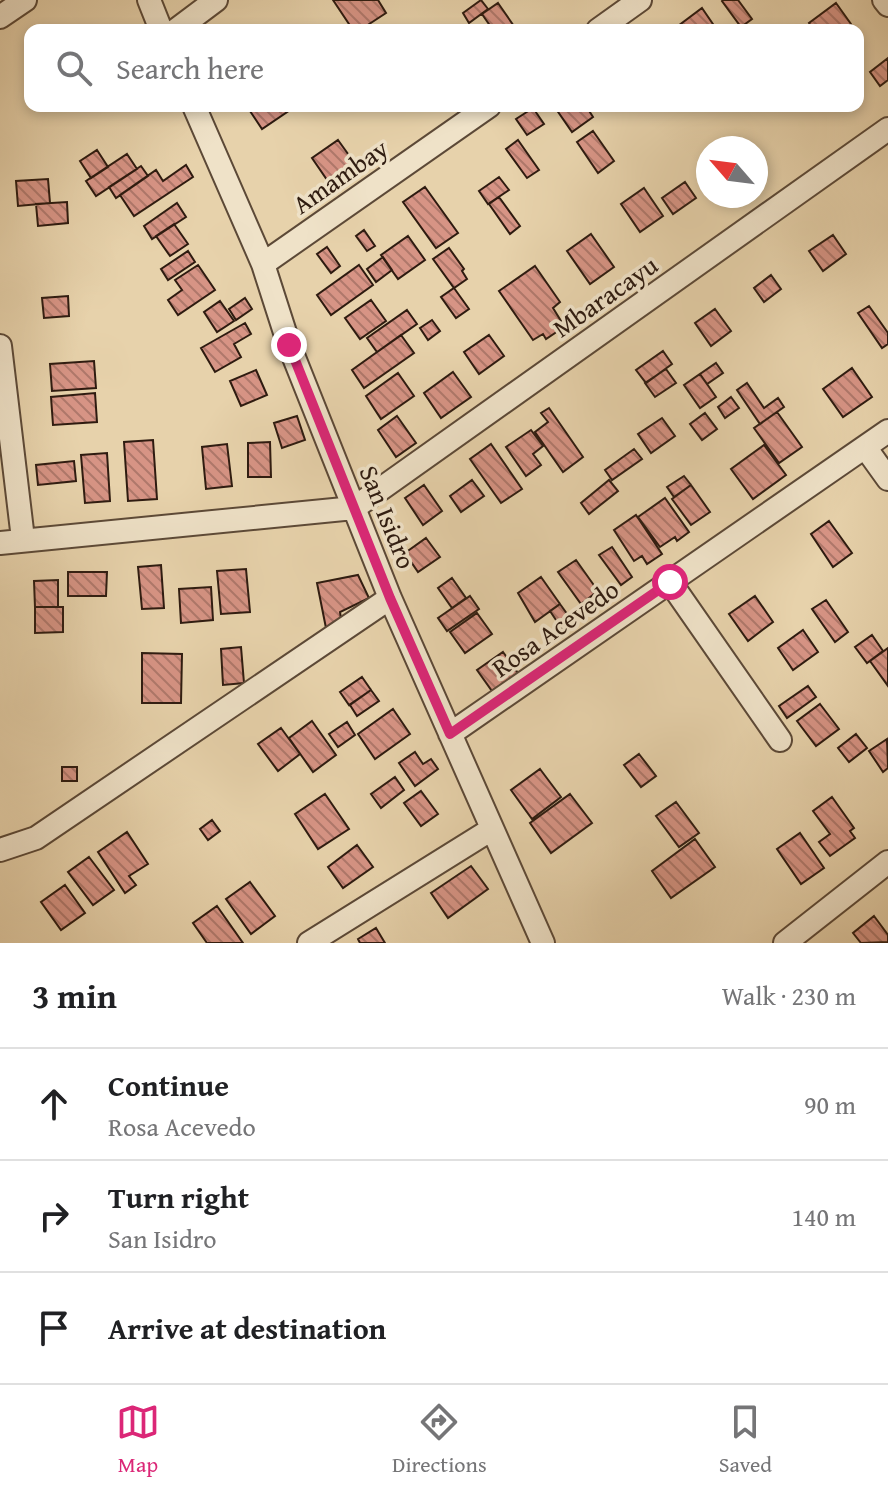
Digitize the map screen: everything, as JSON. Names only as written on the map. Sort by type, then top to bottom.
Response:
[{"type":"street","points":[[0,17],[25,0]]},
{"type":"street","points":[[149,0],[159,24]]},
{"type":"street","points":[[184,24],[216,0]]},
{"type":"street","points":[[606,24],[640,0]]},
{"type":"street","points":[[884,0],[888,5]]},
{"type":"street","name":"San Isidro","points":[[197,112],[263,264],[289,345],[390,598],[543,943]]},
{"type":"street","name":"Amambay","points":[[263,264],[480,112]]},
{"type":"street","name":"Mbaracayu","points":[[354,508],[888,129]]},
{"type":"street","points":[[0,346],[23,539]]},
{"type":"street","name":"Rosa Acevedo","points":[[450,734],[888,431]]},
{"type":"street","points":[[865,447],[888,479]]},
{"type":"street","points":[[0,543],[354,508]]},
{"type":"street","points":[[670,582],[780,740]]},
{"type":"street","points":[[0,850],[36,838],[390,598]]},
{"type":"street","points":[[309,943],[492,829]]},
{"type":"street","points":[[785,943],[888,862]]},
{"type":"building","points":[[333,0],[378,0],[386,13],[369,24],[349,24]]},
{"type":"building","points":[[481,0],[488,9],[469,23],[463,13]]},
{"type":"building","points":[[738,0],[752,19],[739,24],[722,1]]},
{"type":"building","points":[[498,3],[513,24],[489,24],[482,14]]},
{"type":"building","points":[[836,3],[851,24],[810,24]]},
{"type":"building","points":[[702,8],[713,24],[681,24]]},
{"type":"building","points":[[888,58],[888,80],[880,86],[870,72]]},
{"type":"building","points":[[251,112],[287,112],[262,129]]},
{"type":"building","points":[[527,112],[536,112],[544,124],[527,135],[516,119]]},
{"type":"building","points":[[558,112],[590,112],[593,117],[572,132]]},
{"type":"building","points":[[593,131],[614,161],[598,173],[577,142]]},
{"type":"building","points":[[338,140],[361,172],[334,190],[312,158]]},
{"type":"building","points":[[518,140],[539,170],[527,178],[506,149]]},
{"type":"building","points":[[97,150],[108,167],[91,178],[80,161]]},
{"type":"building","points":[[127,154],[137,169],[96,196],[86,181]]},
{"type":"building","points":[[186,165],[193,177],[134,216],[120,195],[156,170],[163,181]]},
{"type":"building","points":[[141,166],[148,176],[116,198],[109,187]]},
{"type":"building","points":[[499,177],[509,190],[488,204],[479,191]]},
{"type":"building","points":[[48,179],[50,203],[18,206],[16,181]]},
{"type":"building","points":[[685,182],[696,198],[673,214],[662,198]]},
{"type":"building","points":[[425,187],[458,233],[436,248],[403,202]]},
{"type":"building","points":[[644,188],[663,216],[640,232],[621,204]]},
{"type":"building","points":[[499,197],[520,226],[510,234],[489,204]]},
{"type":"building","points":[[67,202],[68,223],[38,226],[36,204]]},
{"type":"building","points":[[177,203],[186,217],[152,239],[144,226]]},
{"type":"building","points":[[174,224],[188,244],[170,256],[156,236]]},
{"type":"building","points":[[364,230],[375,246],[367,251],[356,236]]},
{"type":"building","points":[[591,234],[614,267],[590,284],[567,251]]},
{"type":"building","points":[[833,235],[846,254],[823,271],[809,251]]},
{"type":"building","points":[[408,236],[425,260],[398,279],[381,255]]},
{"type":"building","points":[[327,247],[340,266],[331,273],[317,254]]},
{"type":"building","points":[[449,248],[464,269],[462,271],[467,279],[454,288],[433,259]]},
{"type":"building","points":[[188,251],[195,262],[168,280],[161,269]]},
{"type":"building","points":[[383,257],[392,270],[376,282],[367,269]]},
{"type":"building","points":[[198,265],[215,290],[178,315],[168,300],[182,290],[175,280]]},
{"type":"building","points":[[359,265],[373,285],[331,315],[317,295]]},
{"type":"building","points":[[535,266],[560,302],[553,308],[561,321],[554,325],[558,331],[546,339],[543,334],[533,340],[499,291]]},
{"type":"building","points":[[771,275],[781,289],[764,302],[754,288]]},
{"type":"building","points":[[454,288],[469,309],[456,318],[441,297]]},
{"type":"building","points":[[68,296],[69,316],[44,318],[42,298]]},
{"type":"building","points":[[245,298],[252,309],[236,320],[229,309]]},
{"type":"building","points":[[371,300],[386,321],[360,339],[345,318]]},
{"type":"building","points":[[220,301],[234,321],[217,332],[204,312]]},
{"type":"building","points":[[869,306],[888,333],[888,344],[882,348],[858,313]]},
{"type":"building","points":[[715,309],[731,331],[711,346],[695,323]]},
{"type":"building","points":[[407,310],[417,324],[377,352],[367,338]]},
{"type":"building","points":[[432,320],[440,331],[428,340],[420,328]]},
{"type":"building","points":[[245,323],[251,334],[234,344],[241,357],[215,372],[201,348]]},
{"type":"building","points":[[401,335],[414,353],[364,388],[352,370]]},
{"type":"building","points":[[489,335],[504,356],[479,374],[464,352]]},
{"type":"building","points":[[663,351],[672,364],[646,383],[636,370]]},
{"type":"building","points":[[94,361],[96,388],[52,391],[50,364]]},
{"type":"building","points":[[716,363],[723,373],[707,384],[700,374]]},
{"type":"building","points":[[852,368],[872,397],[843,417],[823,389]]},
{"type":"building","points":[[666,369],[676,383],[655,397],[645,383]]},
{"type":"building","points":[[256,370],[267,395],[241,406],[230,381]]},
{"type":"building","points":[[453,372],[471,397],[441,418],[424,393]]},
{"type":"building","points":[[398,373],[414,396],[381,419],[366,396]]},
{"type":"building","points":[[700,374],[716,397],[700,408],[684,385]]},
{"type":"building","points":[[747,383],[764,408],[778,398],[784,407],[760,424],[737,390]]},
{"type":"building","points":[[95,393],[97,422],[53,425],[51,397]]},
{"type":"building","points":[[731,397],[739,408],[725,418],[718,407]]},
{"type":"building","points":[[549,408],[583,457],[563,472],[535,432],[548,422],[541,413]]},
{"type":"building","points":[[777,412],[802,447],[779,463],[754,428]]},
{"type":"building","points":[[705,413],[717,429],[702,440],[690,424]]},
{"type":"building","points":[[297,416],[305,440],[282,448],[274,423]]},
{"type":"building","points":[[397,416],[416,443],[396,457],[378,430]]},
{"type":"building","points":[[662,418],[675,436],[651,453],[638,434]]},
{"type":"building","points":[[531,430],[543,446],[533,454],[541,465],[526,476],[506,447]]},
{"type":"building","points":[[153,440],[157,499],[128,501],[124,442]]},
{"type":"building","points":[[270,442],[271,477],[248,477],[248,443]]},
{"type":"building","points":[[227,444],[232,486],[206,489],[202,447]]},
{"type":"building","points":[[491,444],[522,489],[501,503],[470,459]]},
{"type":"building","points":[[764,445],[786,475],[753,499],[731,469]]},
{"type":"building","points":[[634,449],[642,459],[612,480],[605,470]]},
{"type":"building","points":[[107,453],[110,501],[85,503],[81,455]]},
{"type":"building","points":[[74,461],[76,481],[38,485],[36,465]]},
{"type":"building","points":[[684,476],[691,485],[674,497],[667,487]]},
{"type":"building","points":[[472,480],[484,496],[461,512],[450,496]]},
{"type":"building","points":[[609,480],[618,491],[589,514],[581,503]]},
{"type":"building","points":[[424,485],[442,511],[423,525],[405,498]]},
{"type":"building","points":[[691,485],[710,512],[691,525],[672,499]]},
{"type":"building","points":[[665,498],[689,532],[677,541],[675,537],[660,547],[638,517]]},
{"type":"building","points":[[636,515],[662,554],[647,564],[642,556],[634,561],[614,530]]},
{"type":"building","points":[[829,521],[852,553],[833,567],[811,534]]},
{"type":"building","points":[[426,538],[440,557],[418,572],[405,553]]},
{"type":"building","points":[[612,547],[632,577],[621,585],[599,555]]},
{"type":"building","points":[[576,560],[598,591],[581,604],[558,572]]},
{"type":"building","points":[[161,565],[164,608],[142,609],[138,567]]},
{"type":"building","points":[[246,569],[250,612],[221,614],[217,571]]},
{"type":"building","points":[[68,572],[107,572],[106,596],[68,596]]},
{"type":"building","points":[[358,575],[369,598],[340,612],[342,625],[326,628],[317,583]]},
{"type":"building","points":[[541,577],[560,604],[535,622],[518,593]]},
{"type":"building","points":[[452,578],[466,598],[452,608],[438,588]]},
{"type":"building","points":[[58,580],[58,607],[35,607],[34,581]]},
{"type":"building","points":[[211,587],[213,620],[181,623],[179,589]]},
{"type":"building","points":[[470,596],[479,609],[447,631],[438,618]]},
{"type":"building","points":[[755,596],[773,622],[748,641],[729,614]]},
{"type":"building","points":[[826,600],[848,632],[835,642],[812,609]]},
{"type":"building","points":[[560,604],[575,625],[564,632],[550,611]]},
{"type":"building","points":[[35,607],[63,607],[63,632],[35,633]]},
{"type":"building","points":[[477,613],[492,634],[465,653],[450,632]]},
{"type":"building","points":[[803,630],[818,652],[793,670],[778,648]]},
{"type":"building","points":[[872,635],[883,651],[867,663],[855,647]]},
{"type":"building","points":[[241,647],[244,683],[223,685],[221,649]]},
{"type":"building","points":[[888,648],[888,686],[870,661]]},
{"type":"building","points":[[503,652],[518,673],[492,691],[477,670]]},
{"type":"building","points":[[142,653],[182,654],[181,703],[142,703]]},
{"type":"building","points":[[362,677],[371,690],[349,705],[340,692]]},
{"type":"building","points":[[808,686],[816,697],[787,718],[779,706]]},
{"type":"building","points":[[371,690],[379,701],[357,716],[350,705]]},
{"type":"building","points":[[820,704],[839,729],[816,746],[797,721]]},
{"type":"building","points":[[393,709],[410,734],[375,759],[358,734]]},
{"type":"building","points":[[312,721],[336,755],[313,772],[289,738]]},
{"type":"building","points":[[347,722],[355,735],[338,747],[329,734]]},
{"type":"building","points":[[281,728],[300,754],[278,771],[258,744]]},
{"type":"building","points":[[856,734],[867,748],[849,762],[838,748]]},
{"type":"building","points":[[887,739],[888,768],[883,772],[869,751]]},
{"type":"building","points":[[415,752],[423,764],[431,759],[438,769],[415,786],[399,763]]},
{"type":"building","points":[[639,754],[656,776],[641,787],[624,765]]},
{"type":"building","points":[[62,767],[77,767],[77,781],[62,781]]},
{"type":"building","points":[[540,769],[561,797],[532,819],[511,790]]},
{"type":"building","points":[[395,777],[404,790],[381,808],[371,794]]},
{"type":"building","points":[[421,791],[438,814],[421,826],[404,803]]},
{"type":"building","points":[[325,794],[349,829],[318,849],[295,814]]},
{"type":"building","points":[[570,794],[592,823],[551,853],[530,823]]},
{"type":"building","points":[[832,797],[854,828],[850,831],[855,838],[830,856],[819,842],[830,834],[813,811]]},
{"type":"building","points":[[676,802],[699,833],[679,847],[656,816]]},
{"type":"building","points":[[212,820],[220,831],[208,840],[200,829]]},
{"type":"building","points":[[127,832],[148,864],[129,876],[136,885],[125,893],[98,852]]},
{"type":"building","points":[[800,833],[824,868],[801,884],[777,849]]},
{"type":"building","points":[[695,839],[715,867],[671,898],[652,871]]},
{"type":"building","points":[[357,845],[373,867],[343,888],[328,867]]},
{"type":"building","points":[[89,857],[114,890],[93,905],[68,872]]},
{"type":"building","points":[[471,866],[488,889],[448,918],[431,893]]},
{"type":"building","points":[[250,882],[275,916],[251,934],[226,899]]},
{"type":"building","points":[[65,885],[85,913],[61,930],[41,902]]},
{"type":"building","points":[[217,906],[243,943],[207,943],[193,923]]},
{"type":"building","points":[[874,916],[888,935],[888,942],[861,943],[853,933]]},
{"type":"building","points":[[376,928],[385,943],[360,943],[358,939]]},
{"type":"route","points":[[289,345],[390,598],[450,734],[670,582]]}]
